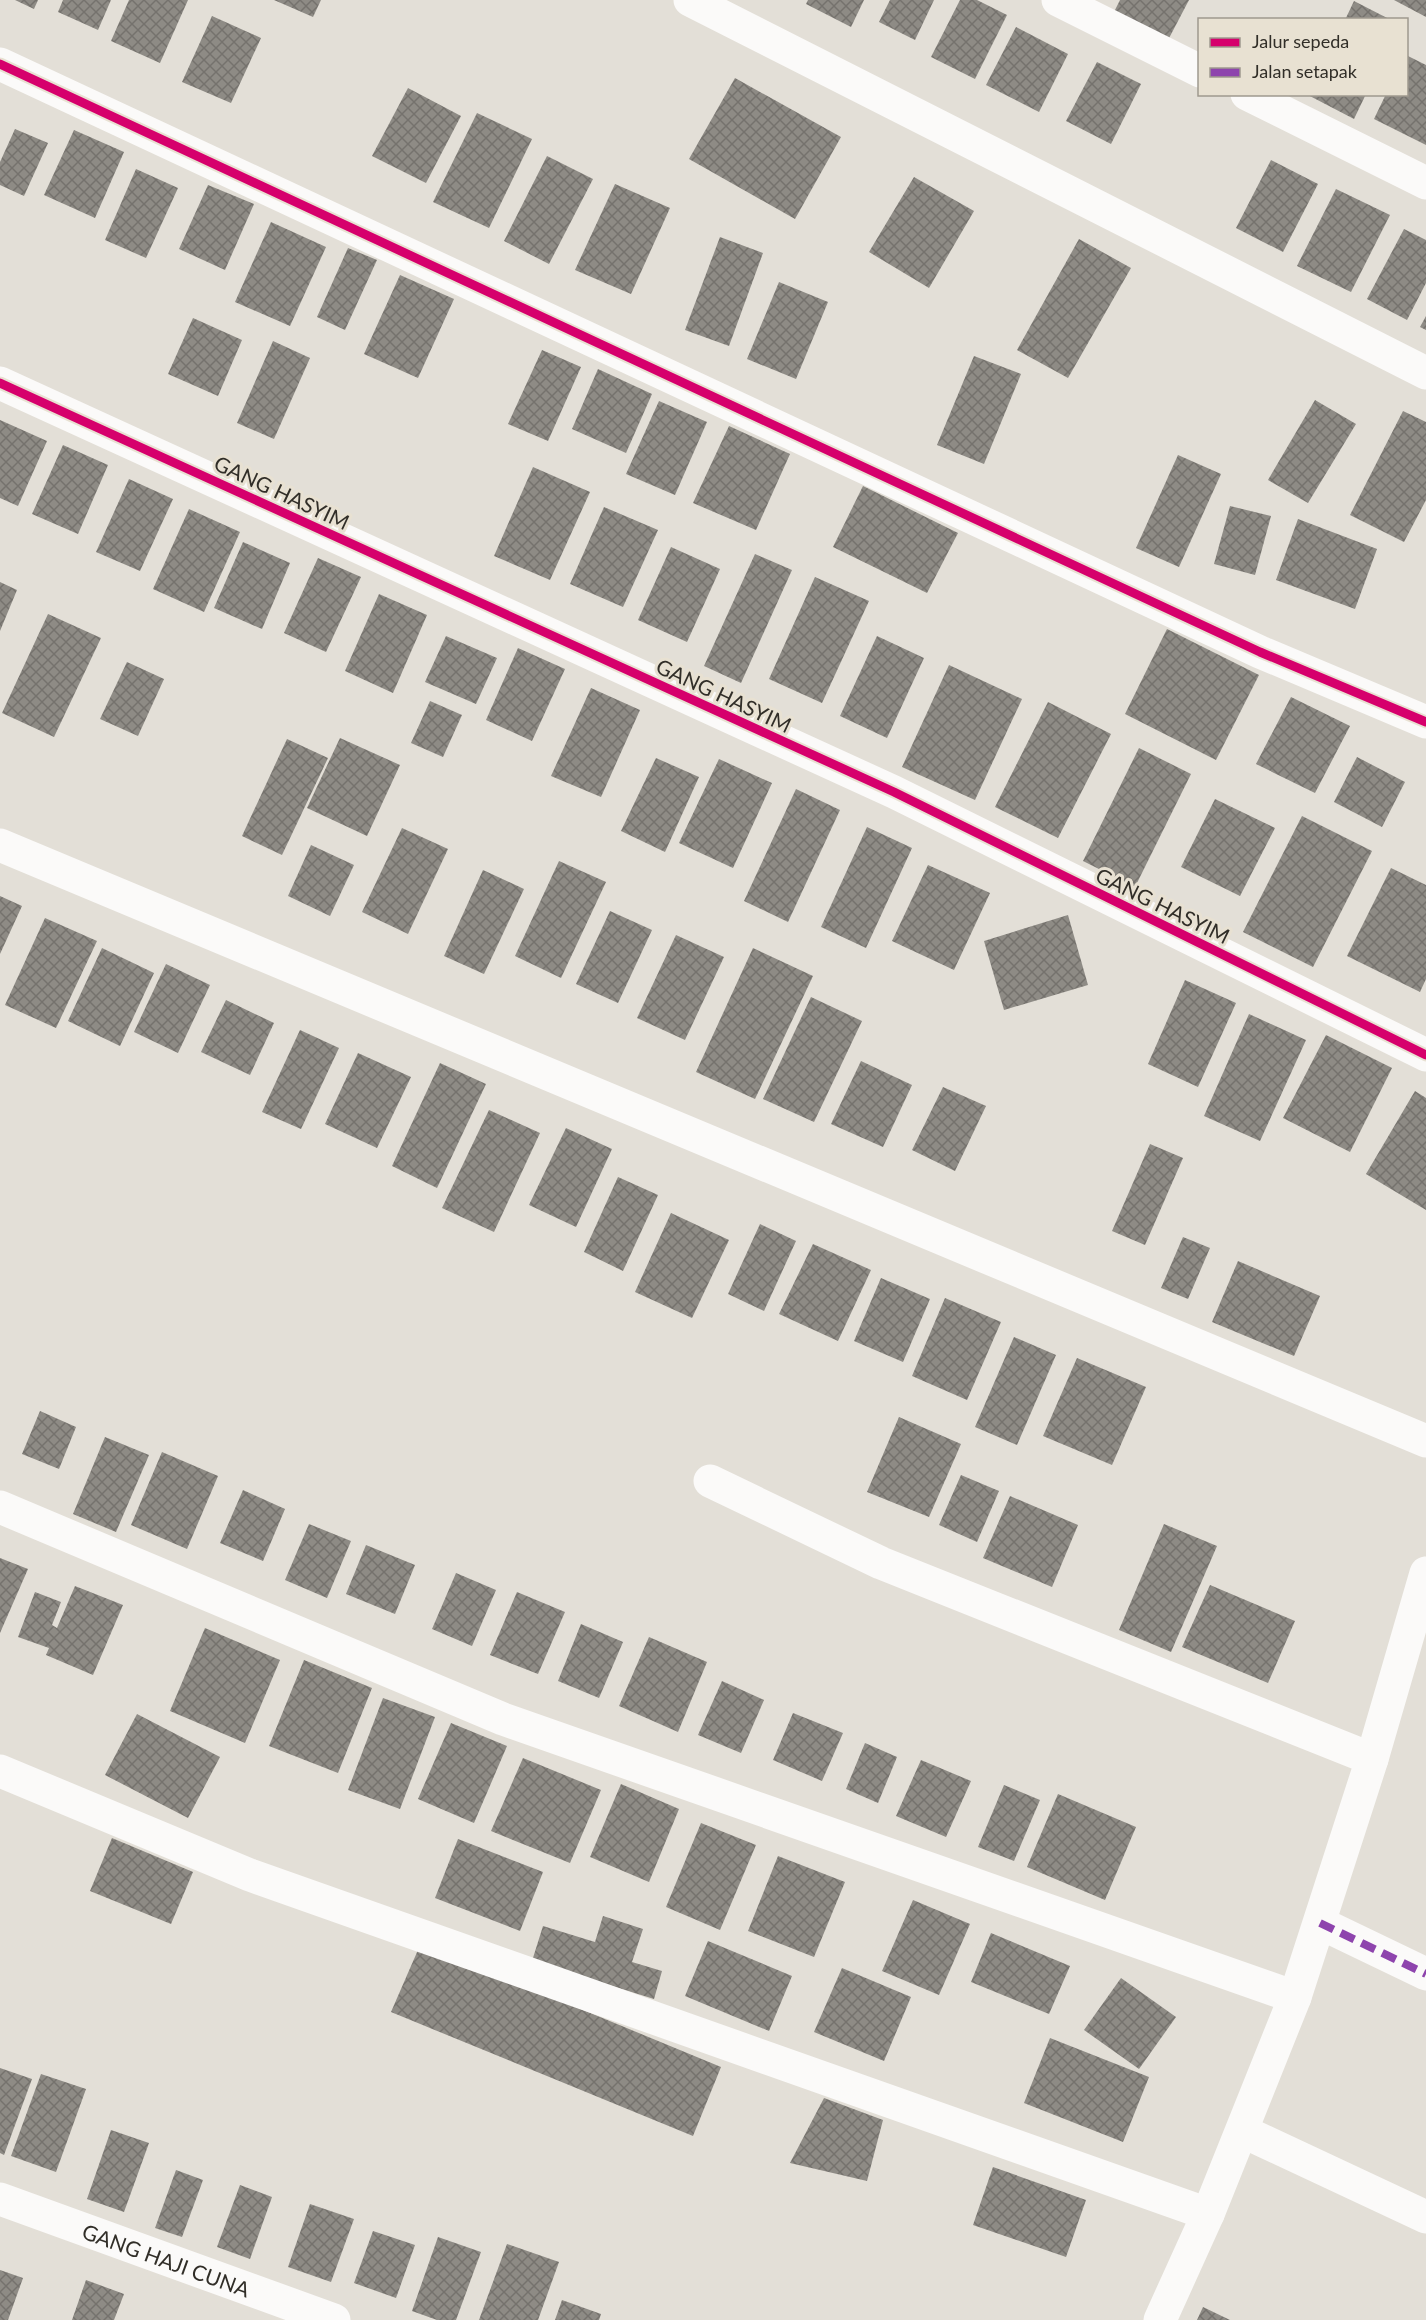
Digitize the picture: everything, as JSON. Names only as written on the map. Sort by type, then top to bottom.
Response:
[{"type":"street","points":[[690,0],[1426,373]]},
{"type":"street","points":[[1058,0],[1198,70]]},
{"type":"street","points":[[0,64],[1260,652],[1426,722]]},
{"type":"street","points":[[1252,96],[1426,183]]},
{"type":"street","name":"GANG HASYIM","points":[[0,383],[894,792],[1426,1055]]},
{"type":"street","points":[[0,845],[1426,1441]]},
{"type":"street","points":[[710,1481],[881,1563],[1372,1759]]},
{"type":"street","points":[[0,1507],[503,1719],[1295,1997]]},
{"type":"street","points":[[1160,2320],[1208,2214],[1295,1997],[1372,1759],[1426,1574]]},
{"type":"street","points":[[0,1772],[250,1875],[1208,2214]]},
{"type":"street","points":[[1320,1923],[1426,1974]]},
{"type":"street","points":[[1242,2131],[1426,2217]]},
{"type":"street","name":"GANG HAJI CUNA","points":[[0,2199],[334,2320]]},
{"type":"building","points":[[15,0],[38,0],[34,9]]},
{"type":"building","points":[[63,0],[111,0],[98,30],[58,12]]},
{"type":"building","points":[[129,0],[188,0],[160,63],[111,41]]},
{"type":"building","points":[[274,0],[321,0],[313,17]]},
{"type":"building","points":[[808,0],[864,0],[851,27],[806,4]]},
{"type":"building","points":[[890,0],[934,0],[915,40],[879,22]]},
{"type":"building","points":[[960,0],[977,0],[1007,15],[975,79],[931,57]]},
{"type":"building","points":[[1120,0],[1189,0],[1167,42],[1113,14]]},
{"type":"building","points":[[1394,0],[1426,0],[1426,17]]},
{"type":"building","points":[[1354,1],[1387,18],[1346,18]]},
{"type":"building","points":[[212,16],[261,38],[231,103],[182,82]]},
{"type":"building","points":[[1016,27],[1068,54],[1039,112],[986,85]]},
{"type":"building","points":[[1408,56],[1426,65],[1426,145],[1374,119],[1385,96],[1408,96]]},
{"type":"building","points":[[1097,62],[1141,84],[1111,144],[1066,121]]},
{"type":"building","points":[[735,78],[841,137],[795,219],[689,159]]},
{"type":"building","points":[[408,88],[461,116],[426,183],[372,156]]},
{"type":"building","points":[[1310,96],[1365,96],[1354,119]]},
{"type":"building","points":[[477,113],[532,139],[489,228],[433,202]]},
{"type":"building","points":[[15,129],[48,143],[24,196],[0,185],[0,162]]},
{"type":"building","points":[[74,130],[124,152],[95,218],[44,195]]},
{"type":"building","points":[[547,156],[593,179],[549,264],[504,241]]},
{"type":"building","points":[[1271,160],[1318,184],[1283,252],[1236,228]]},
{"type":"building","points":[[136,169],[178,188],[146,258],[105,240]]},
{"type":"building","points":[[914,177],[974,211],[929,288],[869,252]]},
{"type":"building","points":[[615,184],[670,208],[631,294],[575,270]]},
{"type":"building","points":[[208,185],[254,204],[225,270],[179,249]]},
{"type":"building","points":[[1336,189],[1390,215],[1351,292],[1297,266]]},
{"type":"building","points":[[271,222],[326,247],[290,326],[235,302]]},
{"type":"building","points":[[1404,229],[1426,240],[1426,283],[1407,320],[1367,299]]},
{"type":"building","points":[[720,237],[763,253],[729,346],[685,330]]},
{"type":"building","points":[[1079,239],[1131,268],[1068,378],[1017,350]]},
{"type":"building","points":[[348,248],[377,260],[345,330],[317,317]]},
{"type":"building","points":[[400,275],[454,299],[418,378],[364,354]]},
{"type":"building","points":[[779,282],[828,302],[796,379],[747,359]]},
{"type":"building","points":[[1426,316],[1426,330],[1420,327]]},
{"type":"building","points":[[193,318],[242,340],[218,396],[168,374]]},
{"type":"building","points":[[273,341],[310,358],[274,439],[237,423]]},
{"type":"building","points":[[542,350],[581,367],[548,441],[508,424]]},
{"type":"building","points":[[974,356],[1021,374],[984,464],[937,445]]},
{"type":"building","points":[[598,369],[652,394],[626,453],[572,429]]},
{"type":"building","points":[[1315,400],[1356,424],[1308,503],[1268,480]]},
{"type":"building","points":[[659,401],[707,422],[675,495],[626,474]]},
{"type":"building","points":[[1403,411],[1426,422],[1426,500],[1404,542],[1350,515]]},
{"type":"building","points":[[0,420],[47,441],[18,506],[0,498]]},
{"type":"building","points":[[729,426],[790,454],[756,530],[693,503]]},
{"type":"building","points":[[63,445],[108,465],[78,534],[32,514]]},
{"type":"building","points":[[1178,455],[1221,474],[1179,567],[1136,548]]},
{"type":"building","points":[[533,467],[590,492],[550,580],[494,556]]},
{"type":"building","points":[[129,479],[173,499],[140,571],[96,552]]},
{"type":"building","points":[[863,486],[958,533],[927,593],[833,547]]},
{"type":"building","points":[[1230,506],[1271,516],[1255,575],[1214,564]]},
{"type":"building","points":[[604,507],[658,530],[623,607],[570,584]]},
{"type":"building","points":[[189,509],[240,532],[204,612],[153,589]]},
{"type":"building","points":[[1298,519],[1377,549],[1355,609],[1276,580]]},
{"type":"building","points":[[243,542],[290,563],[262,629],[214,608]]},
{"type":"building","points":[[671,547],[720,569],[687,642],[638,620]]},
{"type":"building","points":[[755,554],[792,570],[741,683],[704,666]]},
{"type":"building","points":[[318,558],[361,577],[326,652],[284,633]]},
{"type":"building","points":[[815,577],[869,601],[822,703],[769,679]]},
{"type":"building","points":[[0,582],[17,590],[0,631]]},
{"type":"building","points":[[379,594],[427,615],[393,693],[345,671]]},
{"type":"building","points":[[48,614],[101,638],[54,737],[2,713]]},
{"type":"building","points":[[1167,629],[1259,675],[1216,760],[1125,714]]},
{"type":"building","points":[[446,636],[497,658],[476,704],[425,682]]},
{"type":"building","points":[[877,636],[924,658],[887,738],[840,716]]},
{"type":"building","points":[[518,648],[565,669],[532,741],[486,720]]},
{"type":"building","points":[[127,662],[164,679],[138,736],[100,719]]},
{"type":"building","points":[[949,665],[1022,699],[975,800],[902,767]]},
{"type":"building","points":[[591,688],[640,710],[601,797],[551,776]]},
{"type":"building","points":[[1291,697],[1350,726],[1315,793],[1256,764]]},
{"type":"building","points":[[430,701],[462,715],[443,757],[411,743]]},
{"type":"building","points":[[1048,702],[1111,734],[1058,838],[995,807]]},
{"type":"building","points":[[340,738],[400,765],[367,836],[307,808]]},
{"type":"building","points":[[287,739],[328,758],[282,855],[242,836]]},
{"type":"building","points":[[1139,748],[1191,774],[1135,887],[1083,861]]},
{"type":"building","points":[[1357,757],[1405,782],[1382,827],[1334,802]]},
{"type":"building","points":[[656,758],[699,777],[665,852],[621,831]]},
{"type":"building","points":[[719,759],[772,783],[733,868],[679,843]]},
{"type":"building","points":[[796,789],[840,810],[788,922],[744,901]]},
{"type":"building","points":[[1215,799],[1275,828],[1240,896],[1181,867]]},
{"type":"building","points":[[1302,816],[1372,851],[1313,967],[1243,932]]},
{"type":"building","points":[[867,827],[912,848],[866,948],[821,927]]},
{"type":"building","points":[[402,828],[448,849],[408,934],[362,912]]},
{"type":"building","points":[[311,845],[354,865],[330,916],[288,896]]},
{"type":"building","points":[[559,861],[606,882],[561,978],[515,956]]},
{"type":"building","points":[[928,865],[990,893],[954,970],[892,941]]},
{"type":"building","points":[[1391,868],[1426,885],[1426,979],[1420,992],[1347,956]]},
{"type":"building","points":[[483,870],[524,889],[484,974],[444,956]]},
{"type":"building","points":[[0,896],[22,906],[0,954]]},
{"type":"building","points":[[610,911],[652,930],[618,1003],[576,984]]},
{"type":"building","points":[[1068,915],[1088,985],[1004,1010],[984,941]]},
{"type":"building","points":[[45,918],[97,941],[56,1028],[5,1005]]},
{"type":"building","points":[[676,935],[724,957],[685,1040],[637,1018]]},
{"type":"building","points":[[102,948],[154,973],[120,1046],[68,1021]]},
{"type":"building","points":[[753,948],[813,976],[755,1099],[696,1072]]},
{"type":"building","points":[[166,964],[210,985],[178,1053],[134,1032]]},
{"type":"building","points":[[1185,980],[1236,1003],[1198,1087],[1148,1064]]},
{"type":"building","points":[[811,997],[862,1021],[814,1122],[763,1099]]},
{"type":"building","points":[[226,1000],[274,1023],[250,1075],[201,1052]]},
{"type":"building","points":[[1249,1014],[1306,1040],[1260,1141],[1204,1116]]},
{"type":"building","points":[[300,1030],[339,1048],[301,1129],[262,1112]]},
{"type":"building","points":[[1326,1035],[1392,1068],[1350,1152],[1283,1118]]},
{"type":"building","points":[[358,1053],[411,1077],[377,1148],[325,1124]]},
{"type":"building","points":[[861,1061],[912,1085],[883,1147],[831,1124]]},
{"type":"building","points":[[440,1063],[486,1084],[437,1188],[392,1166]]},
{"type":"building","points":[[943,1087],[986,1106],[955,1171],[912,1150]]},
{"type":"building","points":[[1415,1091],[1426,1098],[1426,1210],[1366,1174]]},
{"type":"building","points":[[489,1110],[540,1133],[494,1232],[442,1208]]},
{"type":"building","points":[[566,1128],[612,1149],[576,1227],[529,1205]]},
{"type":"building","points":[[1150,1144],[1183,1158],[1145,1245],[1112,1231]]},
{"type":"building","points":[[618,1177],[658,1195],[623,1271],[584,1252]]},
{"type":"building","points":[[671,1213],[729,1240],[692,1318],[635,1292]]},
{"type":"building","points":[[760,1224],[796,1241],[764,1311],[728,1294]]},
{"type":"building","points":[[1183,1237],[1210,1248],[1188,1299],[1161,1288]]},
{"type":"building","points":[[813,1244],[871,1270],[838,1341],[779,1314]]},
{"type":"building","points":[[1238,1261],[1320,1296],[1294,1356],[1212,1322]]},
{"type":"building","points":[[881,1278],[930,1299],[903,1362],[854,1341]]},
{"type":"building","points":[[945,1298],[1001,1322],[967,1400],[912,1376]]},
{"type":"building","points":[[1014,1337],[1056,1355],[1017,1445],[975,1427]]},
{"type":"building","points":[[1077,1358],[1146,1387],[1112,1465],[1043,1436]]},
{"type":"building","points":[[40,1411],[76,1427],[59,1469],[22,1454]]},
{"type":"building","points":[[899,1417],[961,1444],[929,1517],[867,1492]]},
{"type":"building","points":[[105,1437],[149,1455],[116,1532],[73,1514]]},
{"type":"building","points":[[162,1452],[218,1476],[187,1549],[131,1525]]},
{"type":"building","points":[[961,1475],[999,1491],[977,1542],[939,1525]]},
{"type":"building","points":[[243,1490],[285,1509],[263,1561],[220,1543]]},
{"type":"building","points":[[1010,1496],[1078,1525],[1052,1587],[983,1558]]},
{"type":"building","points":[[309,1524],[351,1541],[327,1598],[285,1580]]},
{"type":"building","points":[[1164,1524],[1217,1546],[1171,1652],[1119,1630]]},
{"type":"building","points":[[366,1545],[415,1565],[395,1614],[346,1594]]},
{"type":"building","points":[[0,1558],[28,1569],[0,1633]]},
{"type":"building","points":[[456,1573],[496,1590],[472,1646],[432,1629]]},
{"type":"building","points":[[1210,1585],[1295,1621],[1268,1683],[1182,1647]]},
{"type":"building","points":[[75,1586],[123,1605],[93,1675],[46,1655],[49,1648],[18,1637],[35,1592],[61,1602],[52,1625],[57,1628]]},
{"type":"building","points":[[517,1592],[565,1612],[538,1674],[490,1655]]},
{"type":"building","points":[[581,1624],[623,1642],[599,1698],[558,1681]]},
{"type":"building","points":[[205,1628],[280,1660],[245,1743],[170,1711]]},
{"type":"building","points":[[649,1637],[707,1662],[678,1732],[619,1706]]},
{"type":"building","points":[[304,1660],[372,1688],[338,1773],[269,1746]]},
{"type":"building","points":[[722,1681],[764,1700],[741,1753],[698,1735]]},
{"type":"building","points":[[383,1698],[435,1717],[400,1809],[348,1790]]},
{"type":"building","points":[[793,1713],[843,1733],[822,1781],[773,1760]]},
{"type":"building","points":[[137,1714],[220,1757],[188,1818],[105,1775]]},
{"type":"building","points":[[451,1723],[507,1746],[474,1823],[418,1799]]},
{"type":"building","points":[[865,1743],[897,1757],[878,1803],[846,1789]]},
{"type":"building","points":[[523,1758],[601,1790],[570,1863],[491,1831]]},
{"type":"building","points":[[921,1760],[971,1781],[946,1837],[896,1816]]},
{"type":"building","points":[[621,1784],[679,1809],[649,1882],[590,1857]]},
{"type":"building","points":[[1004,1785],[1040,1800],[1014,1861],[978,1847]]},
{"type":"building","points":[[1058,1794],[1136,1827],[1105,1900],[1027,1867]]},
{"type":"building","points":[[701,1823],[756,1845],[720,1930],[666,1907]]},
{"type":"building","points":[[112,1838],[193,1872],[171,1924],[90,1891]]},
{"type":"building","points":[[458,1839],[543,1872],[520,1931],[435,1898]]},
{"type":"building","points":[[778,1856],[845,1882],[814,1957],[748,1931]]},
{"type":"building","points":[[913,1900],[970,1924],[939,1995],[882,1971]]},
{"type":"building","points":[[603,1916],[643,1929],[632,1962],[662,1971],[654,1999],[532,1961],[543,1926],[595,1942]]},
{"type":"building","points":[[991,1933],[1070,1966],[1049,2014],[971,1982]]},
{"type":"building","points":[[708,1941],[792,1976],[769,2031],[685,1996]]},
{"type":"building","points":[[421,1943],[721,2067],[693,2136],[391,2012]]},
{"type":"building","points":[[842,1968],[911,1997],[884,2061],[814,2032]]},
{"type":"building","points":[[1121,1978],[1176,2017],[1139,2069],[1084,2030]]},
{"type":"building","points":[[1050,2038],[1149,2077],[1123,2142],[1024,2103]]},
{"type":"building","points":[[0,2068],[32,2079],[4,2155],[0,2153]]},
{"type":"building","points":[[41,2074],[86,2089],[56,2172],[11,2156]]},
{"type":"building","points":[[824,2098],[883,2120],[867,2181],[790,2163]]},
{"type":"building","points":[[111,2130],[149,2143],[124,2212],[87,2199]]},
{"type":"building","points":[[993,2167],[1086,2200],[1066,2257],[973,2225]]},
{"type":"building","points":[[176,2170],[203,2180],[182,2237],[155,2228]]},
{"type":"building","points":[[240,2185],[272,2197],[250,2259],[217,2247]]},
{"type":"building","points":[[310,2204],[354,2219],[331,2282],[288,2267]]},
{"type":"building","points":[[373,2231],[415,2245],[396,2298],[354,2283]]},
{"type":"building","points":[[438,2237],[481,2252],[456,2320],[437,2320],[412,2311]]},
{"type":"building","points":[[507,2244],[559,2262],[538,2320],[479,2320]]},
{"type":"building","points":[[0,2270],[23,2278],[8,2320],[0,2320]]},
{"type":"building","points":[[86,2280],[124,2294],[114,2320],[72,2320]]},
{"type":"building","points":[[562,2300],[601,2314],[599,2320],[555,2320]]},
{"type":"building","points":[[1203,2307],[1230,2320],[1197,2320]]},
{"type":"marked path","points":[[1320,1923],[1426,1974]]},
{"type":"cycle path","points":[[0,64],[1260,652],[1426,722]]},
{"type":"cycle path","points":[[0,383],[894,792],[1426,1055]]}]
